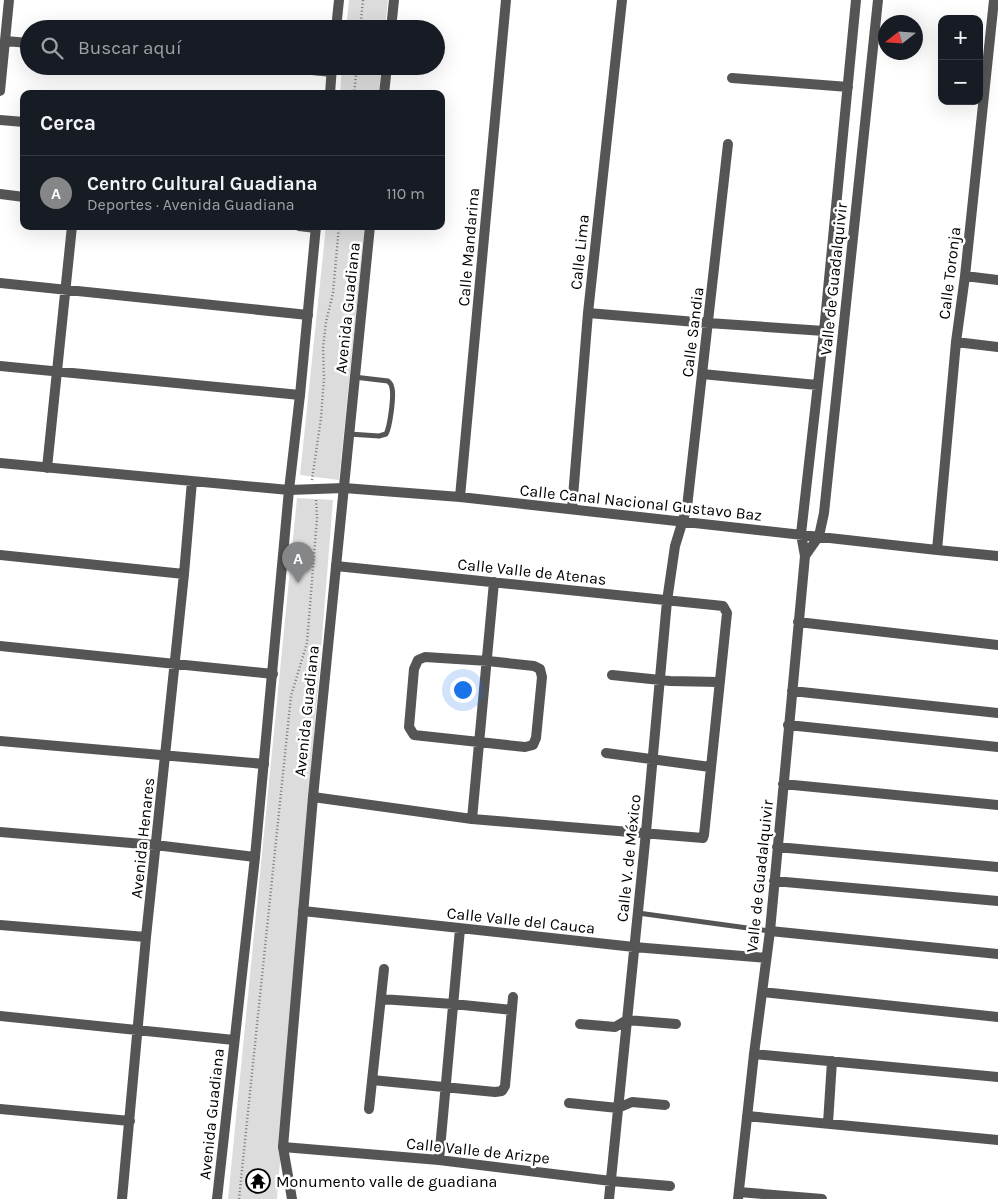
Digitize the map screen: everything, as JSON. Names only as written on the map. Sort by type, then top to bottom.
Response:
[{"type":"street","points":[[0,91],[9,0]]},
{"type":"street","points":[[337,20],[339,0]]},
{"type":"street","points":[[392,20],[394,0]]},
{"type":"street","name":"Calle Mandarina","points":[[460,497],[506,0]]},
{"type":"street","name":"Calle Lima","points":[[572,508],[588,313],[622,0]]},
{"type":"street","name":"Valle de Guadalquivir","points":[[739,1195],[770,930],[805,556],[801,534],[824,331],[856,0]]},
{"type":"street","name":"Valle de Guadalquivir","points":[[805,556],[819,536],[824,513],[878,0]]},
{"type":"street","name":"Calle Toronja","points":[[937,550],[956,342],[965,276],[994,0]]},
{"type":"street","points":[[5,41],[20,42]]},
{"type":"street","points":[[330,90],[332,75]]},
{"type":"street","points":[[384,90],[386,75]]},
{"type":"street","points":[[732,78],[848,87]]},
{"type":"street","points":[[0,120],[20,122]]},
{"type":"street","name":"Calle Sandia","points":[[682,522],[687,507],[728,144]]},
{"type":"street","points":[[0,194],[20,196]]},
{"type":"street","points":[[47,468],[72,230]]},
{"type":"street","name":"Avenida Guadiana","points":[[217,1199],[255,857],[289,490],[316,230]]},
{"type":"street","name":"Avenida Guadiana","points":[[292,1199],[283,1147],[313,797],[370,230]]},
{"type":"street","points":[[965,276],[998,280]]},
{"type":"street","points":[[0,283],[308,316]]},
{"type":"street","points":[[588,313],[708,324],[824,331]]},
{"type":"street","points":[[956,342],[998,347]]},
{"type":"street","points":[[0,366],[300,395]]},
{"type":"street","points":[[702,374],[817,386]]},
{"type":"street","name":"Calle Canal Nacional Gustavo Baz","points":[[0,463],[289,490],[344,488],[460,497],[998,556]]},
{"type":"street","name":"Avenida Henares","points":[[122,1199],[146,937],[166,756],[192,481]]},
{"type":"street","name":"Calle V. de México","points":[[609,1199],[667,601],[674,546],[682,522]]},
{"type":"street","points":[[0,555],[184,574]]},
{"type":"street","name":"Calle Valle de Atenas","points":[[336,566],[720,606],[724,608],[726,613],[719,682]]},
{"type":"street","points":[[472,819],[494,582]]},
{"type":"street","points":[[798,622],[998,645]]},
{"type":"street","points":[[0,646],[273,674]]},
{"type":"street","points":[[425,657],[488,661],[534,666],[540,669],[542,677],[536,738],[533,745],[525,747],[416,736],[412,733],[409,727],[414,669],[418,660],[425,657]]},
{"type":"street","points":[[313,797],[472,819],[703,838],[719,682],[660,680],[612,675]]},
{"type":"street","points":[[792,691],[998,713]]},
{"type":"street","points":[[788,725],[998,748]]},
{"type":"street","points":[[0,741],[264,764]]},
{"type":"street","points":[[606,752],[710,767]]},
{"type":"street","points":[[783,784],[998,805]]},
{"type":"street","points":[[0,832],[156,845],[255,857]]},
{"type":"street","points":[[777,847],[998,867]]},
{"type":"street","points":[[774,882],[998,900]]},
{"type":"street","name":"Calle Valle del Cauca","points":[[303,911],[634,947],[766,958]]},
{"type":"street","points":[[0,924],[146,937]]},
{"type":"street","points":[[439,1160],[460,929]]},
{"type":"street","points":[[770,930],[998,954]]},
{"type":"street","points":[[369,1108],[384,969]]},
{"type":"street","points":[[762,992],[998,1017]]},
{"type":"street","points":[[372,1080],[495,1092],[502,1091],[505,1086],[513,997]]},
{"type":"street","points":[[382,999],[512,1010]]},
{"type":"street","points":[[0,1016],[234,1040]]},
{"type":"street","points":[[580,1024],[615,1027],[627,1020],[676,1024]]},
{"type":"street","points":[[754,1054],[998,1077]]},
{"type":"street","points":[[828,1123],[832,1061]]},
{"type":"street","points":[[569,1103],[618,1108],[632,1102],[664,1105]]},
{"type":"street","points":[[0,1109],[130,1121]]},
{"type":"street","points":[[747,1116],[998,1140]]},
{"type":"street","name":"Calle Valle de Arizpe","points":[[283,1147],[439,1160],[611,1181],[670,1186]]},
{"type":"street","points":[[739,1195],[822,1199]]},
{"type":"lane","points":[[349,434],[379,436],[386,434],[389,427],[392,390],[390,383],[388,381],[354,377]]},
{"type":"lane","points":[[637,913],[770,930]]},
{"type":"path","points":[[361,20],[363,0]]},
{"type":"path","points":[[354,90],[355,75]]},
{"type":"path","points":[[239,1199],[292,696],[307,643],[309,625],[317,518],[317,502],[312,489],[312,479],[321,418],[324,378],[323,348],[326,322],[333,293],[339,230]]},
{"type":"shaded area","points":[[349,0],[388,0],[386,20],[347,20]]},
{"type":"shaded area","points":[[341,75],[380,75],[379,90],[340,90]]},
{"type":"shaded area","points":[[326,230],[365,230],[339,480],[300,475]]},
{"type":"shaded area","points":[[297,498],[333,500],[277,1199],[228,1199]]},
{"type":"place","name":"Centro Cultural Guadiana","points":[[298,583]]},
{"type":"place","name":"Monumento valle de guadiana","points":[[258,1181]]}]
